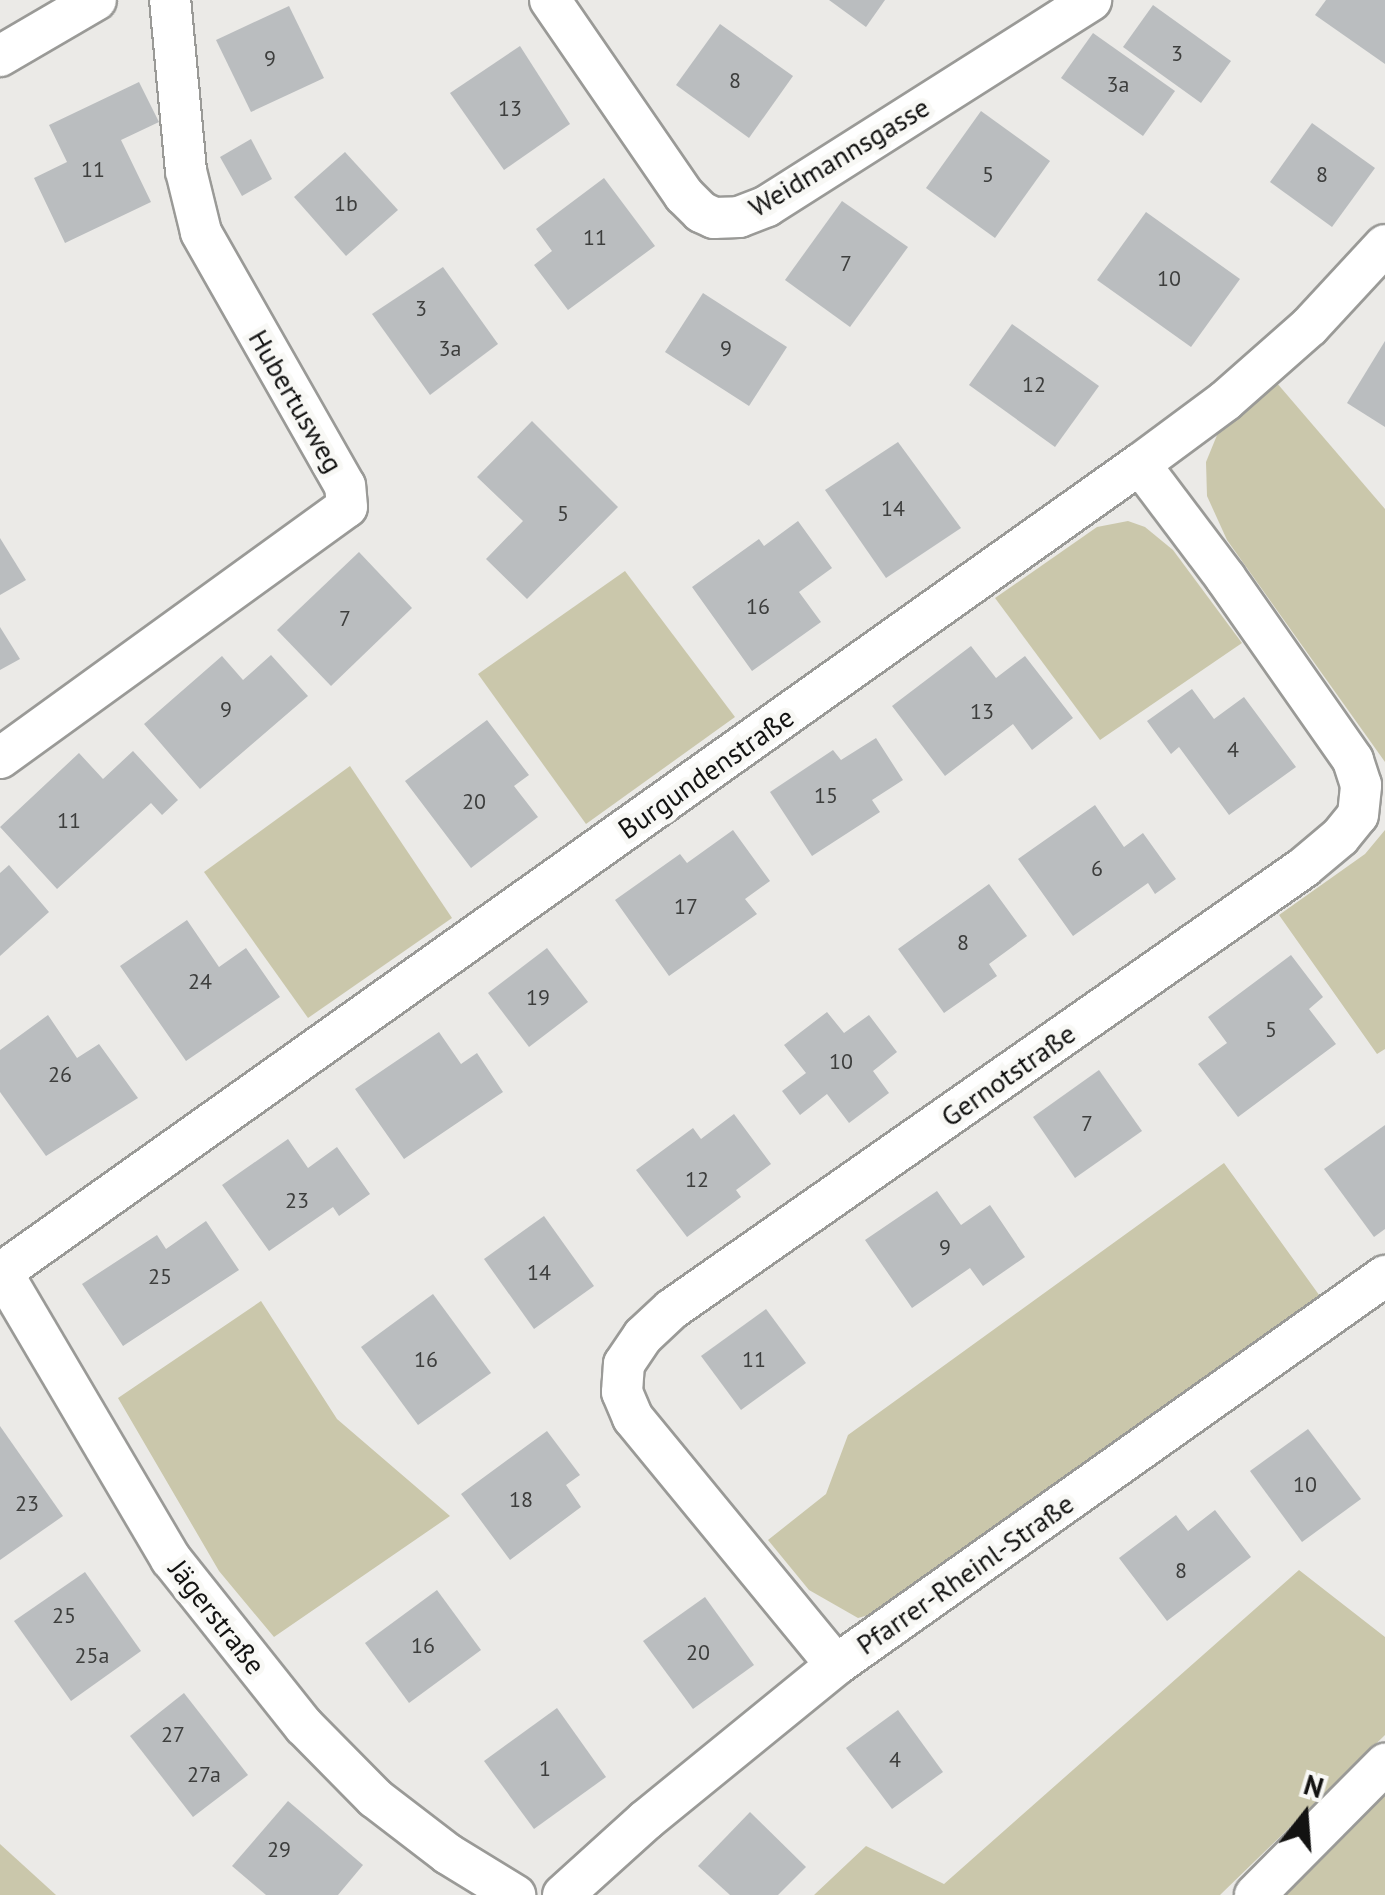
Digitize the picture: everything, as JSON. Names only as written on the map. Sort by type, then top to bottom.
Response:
[{"type":"street","points":[[0,56],[96,0]]},
{"type":"street","name":"Hubertusweg","points":[[0,758],[348,507],[346,486],[201,232],[186,171],[170,0]]},
{"type":"street","name":"Weidmannsgasse","points":[[550,0],[684,194],[700,212],[714,218],[739,217],[767,206],[1091,0]]},
{"type":"street","name":"Burgundenstraße","points":[[1,1270],[1140,464],[1224,401],[1310,326],[1385,245]]},
{"type":"street","name":"Gernotstraße","points":[[836,1665],[633,1418],[622,1392],[624,1364],[642,1336],[672,1309],[1304,868],[1340,837],[1358,814],[1361,785],[1353,760],[1140,464]]},
{"type":"street","name":"Jägerstraße","points":[[1,1270],[170,1559],[304,1726],[375,1798],[448,1854],[516,1895]]},
{"type":"street","name":"Pfarrer-Rheinl-Straße","points":[[563,1895],[646,1820],[836,1665],[1385,1276]]},
{"type":"street","points":[[1255,1895],[1385,1764]]},
{"type":"shaded area","points":[[1276,382],[1385,509],[1385,762],[1227,540],[1207,496],[1206,462],[1222,423]]},
{"type":"shaded area","points":[[1128,521],[1145,527],[1173,550],[1242,643],[1100,740],[995,598],[1097,527]]},
{"type":"shaded area","points":[[625,571],[735,717],[586,824],[478,674]]},
{"type":"shaded area","points":[[350,766],[452,918],[308,1018],[204,872]]},
{"type":"shaded area","points":[[1385,830],[1385,1049],[1377,1054],[1279,915],[1365,854]]},
{"type":"shaded area","points":[[1224,1163],[1322,1299],[890,1609],[858,1618],[809,1590],[768,1540],[826,1494],[848,1435]]},
{"type":"shaded area","points":[[261,1301],[337,1419],[450,1516],[274,1637],[219,1571],[118,1398]]},
{"type":"shaded area","points":[[1299,1570],[1385,1637],[1385,1735],[1220,1895],[814,1895],[866,1846],[944,1884]]},
{"type":"shaded area","points":[[1385,1790],[1385,1895],[1281,1895]]},
{"type":"shaded area","points":[[0,1844],[56,1895],[0,1895]]},
{"type":"building","points":[[829,0],[885,0],[866,27]]},
{"type":"building","points":[[1326,0],[1385,0],[1385,64],[1315,15]]},
{"type":"building","points":[[1153,5],[1231,61],[1201,103],[1123,47]]},
{"type":"building","points":[[289,6],[324,78],[251,112],[216,40]]},
{"type":"building","points":[[720,24],[793,76],[749,138],[676,85]]},
{"type":"building","points":[[1093,33],[1175,91],[1143,136],[1061,78]]},
{"type":"building","points":[[520,46],[570,124],[504,170],[450,93]]},
{"type":"building","points":[[139,82],[159,122],[121,140],[151,202],[65,243],[34,178],[67,162],[49,125]]},
{"type":"building","points":[[981,111],[1050,161],[995,238],[926,188]]},
{"type":"building","points":[[1312,123],[1375,168],[1332,227],[1270,182]]},
{"type":"building","points":[[251,139],[272,179],[242,196],[220,157]]},
{"type":"building","points":[[345,152],[398,210],[346,256],[294,197]]},
{"type":"building","points":[[604,178],[655,246],[568,310],[534,265],[552,251],[536,229]]},
{"type":"building","points":[[842,201],[908,247],[850,327],[785,280]]},
{"type":"building","points":[[1146,212],[1240,279],[1191,347],[1097,280]]},
{"type":"building","points":[[443,267],[498,344],[430,395],[372,314]]},
{"type":"building","points":[[703,293],[787,347],[749,406],[665,352]]},
{"type":"building","points":[[1012,324],[1099,386],[1055,447],[969,385]]},
{"type":"building","points":[[1385,341],[1385,427],[1347,403]]},
{"type":"building","points":[[532,421],[618,507],[527,599],[486,559],[523,521],[477,477]]},
{"type":"building","points":[[898,442],[961,528],[886,578],[825,490]]},
{"type":"building","points":[[798,521],[832,568],[799,592],[821,622],[752,671],[692,587],[759,539],[764,546]]},
{"type":"building","points":[[0,538],[26,580],[0,595]]},
{"type":"building","points":[[359,552],[412,608],[331,686],[277,630]]},
{"type":"building","points":[[0,627],[20,659],[0,670]]},
{"type":"building","points":[[971,646],[996,678],[1025,656],[1073,718],[1032,750],[1013,724],[945,776],[892,706]]},
{"type":"building","points":[[271,655],[308,696],[200,789],[144,724],[222,656],[243,680]]},
{"type":"building","points":[[1192,689],[1214,719],[1244,697],[1296,767],[1229,815],[1179,747],[1171,754],[1147,721]]},
{"type":"building","points":[[487,720],[529,775],[514,786],[538,817],[471,868],[405,781]]},
{"type":"building","points":[[876,738],[903,780],[872,800],[880,812],[812,856],[770,792],[833,750],[841,760]]},
{"type":"building","points":[[133,751],[178,800],[162,815],[151,803],[57,889],[0,827],[79,753],[103,779]]},
{"type":"building","points":[[1095,805],[1124,847],[1143,833],[1176,879],[1155,894],[1148,883],[1073,936],[1018,859]]},
{"type":"building","points":[[733,830],[770,881],[745,899],[757,914],[669,976],[615,900],[680,854],[687,863]]},
{"type":"building","points":[[9,865],[49,912],[0,956],[0,873]]},
{"type":"building","points":[[989,884],[1027,936],[989,964],[997,976],[944,1013],[898,949]]},
{"type":"building","points":[[187,920],[219,967],[246,948],[280,997],[186,1061],[120,966]]},
{"type":"building","points":[[547,948],[588,1002],[529,1047],[488,993]]},
{"type":"building","points":[[1291,955],[1323,997],[1309,1009],[1336,1044],[1238,1117],[1198,1064],[1227,1043],[1208,1017]]},
{"type":"building","points":[[827,1012],[844,1033],[869,1015],[897,1052],[873,1071],[889,1093],[849,1123],[827,1094],[800,1115],[782,1091],[806,1073],[784,1045]]},
{"type":"building","points":[[48,1015],[77,1058],[99,1044],[138,1098],[46,1156],[0,1092],[0,1050]]},
{"type":"building","points":[[439,1032],[461,1064],[477,1053],[503,1092],[404,1159],[355,1089]]},
{"type":"building","points":[[1099,1070],[1142,1131],[1075,1178],[1033,1117]]},
{"type":"building","points":[[734,1114],[771,1164],[736,1190],[741,1197],[687,1237],[636,1170],[693,1128],[701,1139]]},
{"type":"building","points":[[1385,1125],[1385,1229],[1374,1237],[1324,1169]]},
{"type":"building","points":[[288,1139],[308,1168],[337,1147],[370,1194],[339,1216],[333,1207],[269,1251],[222,1185]]},
{"type":"building","points":[[937,1191],[961,1225],[990,1205],[1025,1257],[983,1286],[970,1268],[912,1308],[865,1240]]},
{"type":"building","points":[[544,1216],[594,1286],[534,1329],[484,1259]]},
{"type":"building","points":[[206,1221],[239,1270],[123,1346],[82,1284],[157,1235],[166,1249]]},
{"type":"building","points":[[433,1294],[491,1373],[418,1425],[361,1347]]},
{"type":"building","points":[[766,1309],[806,1363],[741,1410],[701,1356]]},
{"type":"building","points":[[0,1426],[63,1516],[0,1560]]},
{"type":"building","points":[[1308,1429],[1361,1499],[1302,1542],[1250,1471]]},
{"type":"building","points":[[547,1431],[580,1475],[566,1485],[581,1507],[510,1560],[461,1494]]},
{"type":"building","points":[[1215,1510],[1251,1557],[1167,1621],[1119,1558],[1176,1515],[1188,1531]]},
{"type":"building","points":[[85,1572],[141,1651],[71,1701],[14,1621]]},
{"type":"building","points":[[437,1590],[481,1650],[409,1703],[365,1643]]},
{"type":"building","points":[[705,1597],[754,1665],[693,1709],[643,1641]]},
{"type":"building","points":[[184,1693],[248,1775],[193,1817],[130,1736]]},
{"type":"building","points":[[557,1708],[606,1777],[534,1829],[484,1761]]},
{"type":"building","points":[[898,1710],[943,1772],[892,1809],[846,1748]]},
{"type":"building","points":[[288,1801],[363,1865],[338,1895],[266,1895],[232,1866]]},
{"type":"building","points":[[750,1812],[806,1867],[778,1895],[730,1895],[698,1866]]}]
